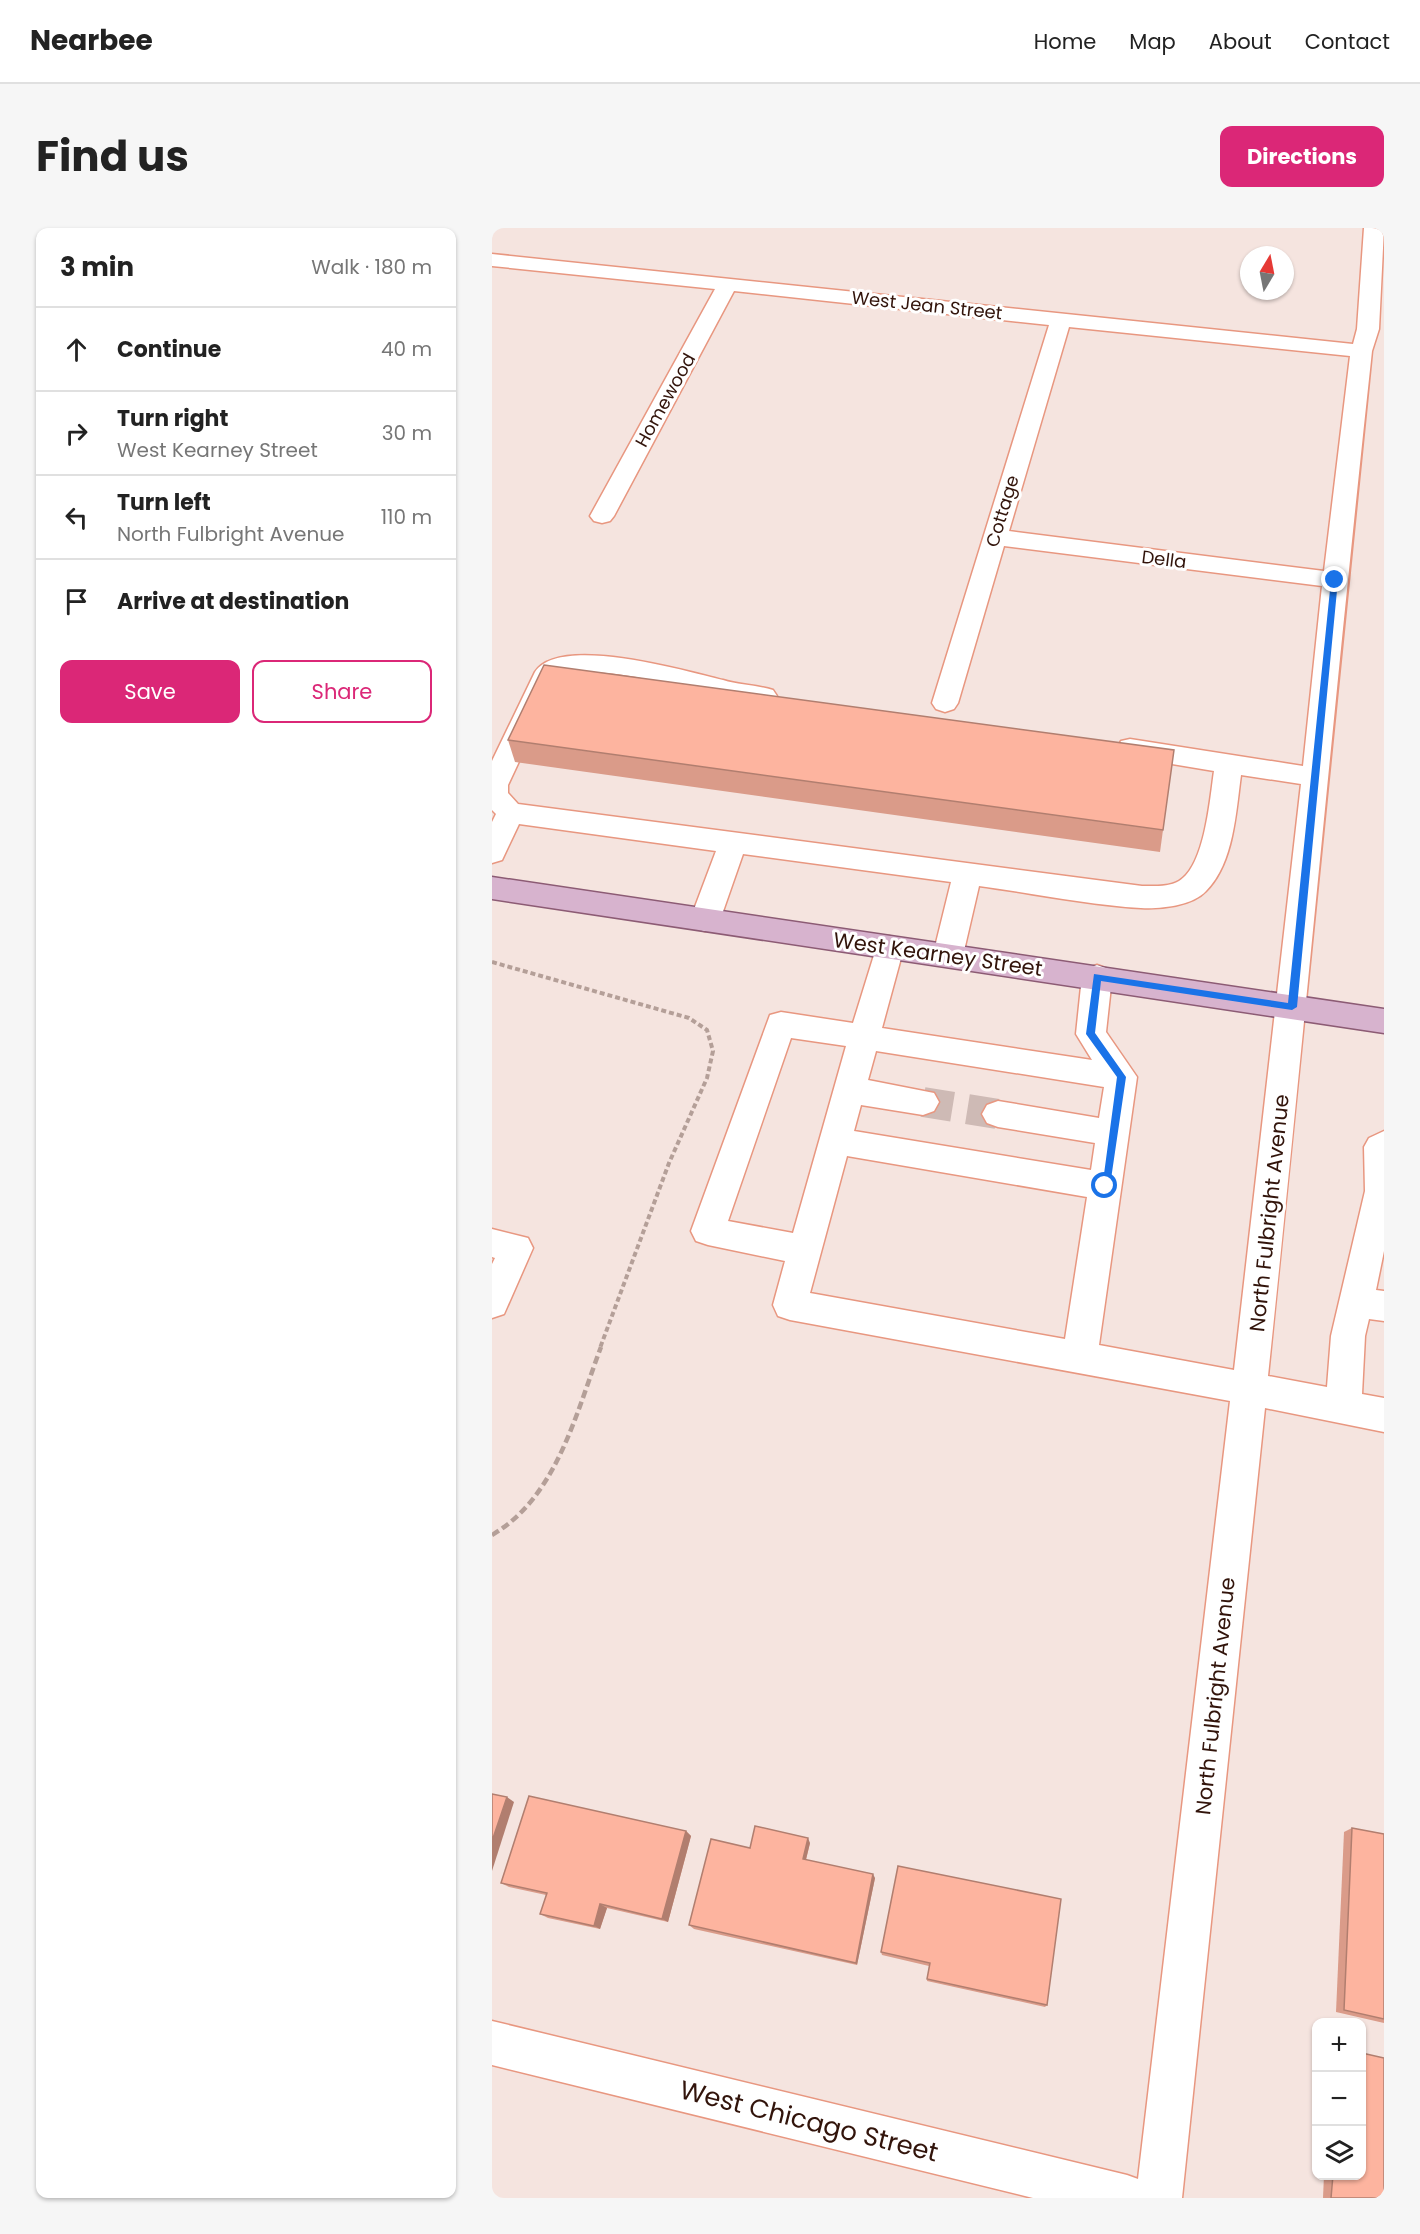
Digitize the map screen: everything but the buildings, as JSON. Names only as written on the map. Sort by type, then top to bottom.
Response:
[{"type":"main road","name":"West Kearney Street","points":[[492,888],[1384,1021]]},
{"type":"street","name":"North Fulbright Avenue","points":[[1159,2198],[1292,1007],[1335,580],[1371,337],[1374,228]]},
{"type":"street","name":"West Jean Street","points":[[492,260],[1061,320],[1371,337]]},
{"type":"street","name":"Homewood","points":[[602,516],[728,284]]},
{"type":"street","name":"Cottage","points":[[944,715],[994,537],[1061,320]]},
{"type":"street","name":"Della","points":[[994,537],[1335,580]]},
{"type":"street","points":[[784,699],[726,690],[673,676],[588,662],[574,662],[548,672],[494,785],[495,795],[510,813],[1142,897],[1174,894],[1193,887],[1205,876],[1218,830],[1229,763]]},
{"type":"street","points":[[1101,744],[1315,777]]},
{"type":"street","points":[[492,853],[510,813]]},
{"type":"street","points":[[705,920],[733,843]]},
{"type":"street","points":[[948,956],[967,874]]},
{"type":"street","points":[[889,947],[790,1305],[1384,1415]]},
{"type":"street","points":[[1080,1357],[1121,1077],[1091,1034],[1097,977]]},
{"type":"street","points":[[806,1250],[708,1231],[781,1024],[1121,1077]]},
{"type":"street","points":[[850,1090],[923,1102]]},
{"type":"street","points":[[998,1114],[1113,1133]]},
{"type":"street","points":[[836,1142],[1105,1186]]},
{"type":"street","points":[[1344,1407],[1348,1336],[1370,1304],[1380,1227],[1380,1147],[1384,1144]]},
{"type":"street","points":[[492,1243],[516,1248],[492,1303]]},
{"type":"street","name":"West Chicago Street","points":[[492,2043],[1127,2198]]},
{"type":"path","points":[[492,962],[689,1018],[707,1030],[713,1051],[707,1078],[669,1163],[568,1435],[551,1474],[530,1504],[492,1534]]},
{"type":"tunnel","points":[[923,1102],[998,1114]]},
{"type":"route","points":[[1105,1186],[1121,1077],[1091,1034],[1097,977],[1292,1007],[1335,580]]}]
